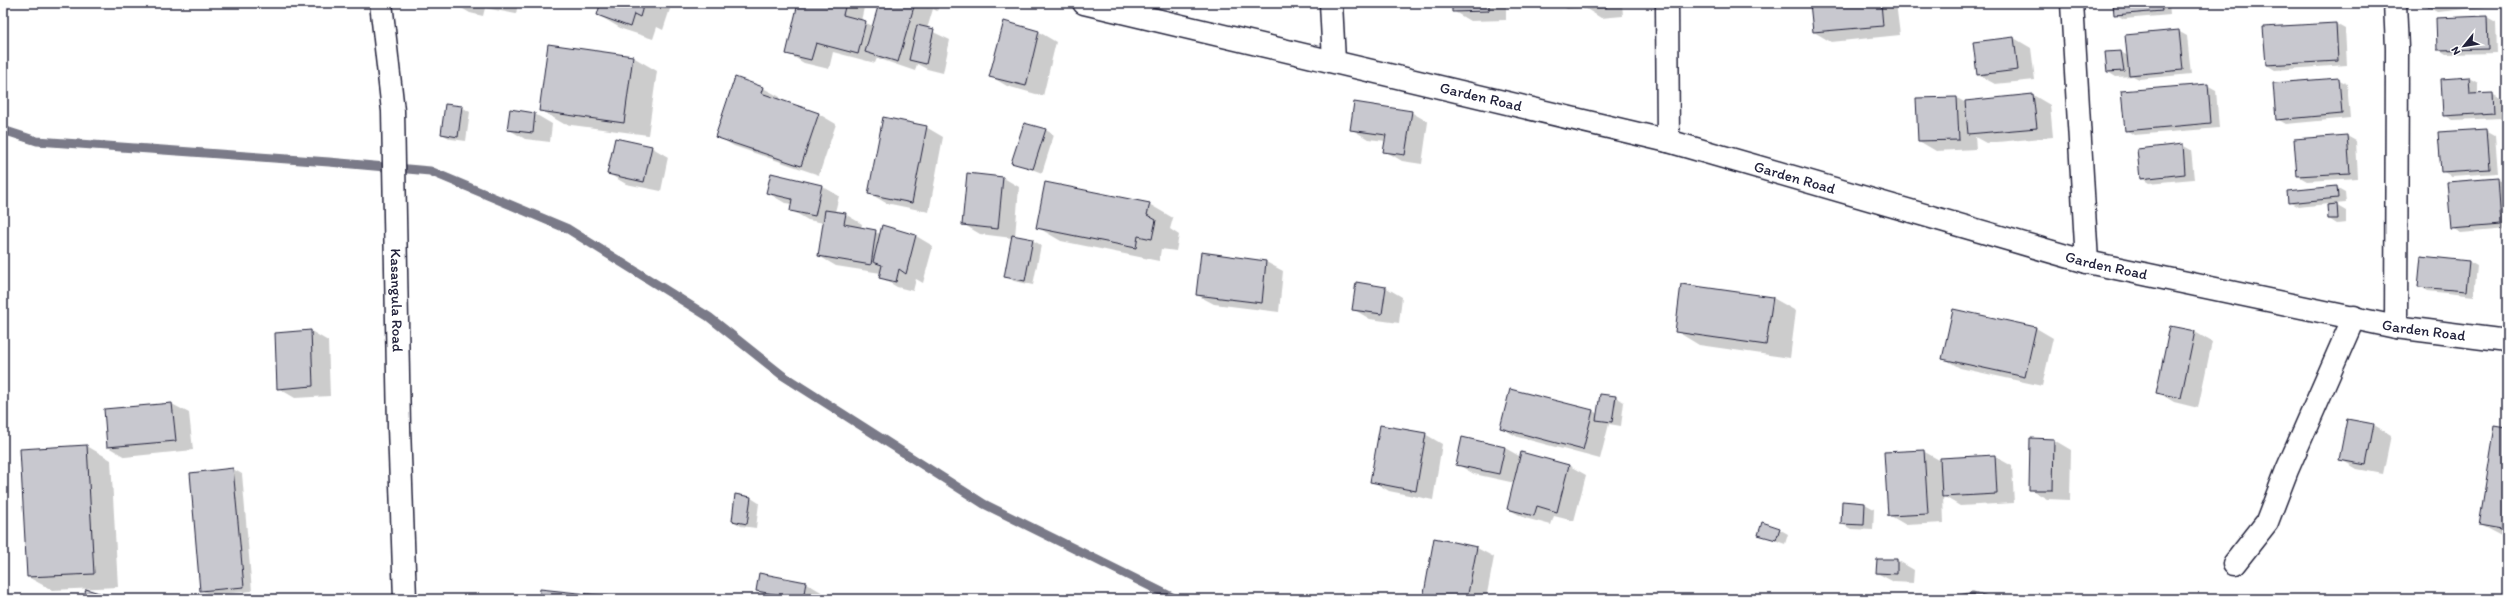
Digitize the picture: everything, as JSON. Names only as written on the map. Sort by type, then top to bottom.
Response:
[{"type":"street","name":"Kasangula Road","points":[[381,3],[393,111],[399,426],[405,599]]},
{"type":"street","name":"Garden Road","points":[[1084,3],[1668,141],[2087,262],[2396,327],[2507,341]]},
{"type":"street","points":[[1331,3],[1334,61]]},
{"type":"street","points":[[1667,3],[1668,141]]},
{"type":"street","points":[[2072,3],[2087,262]]},
{"type":"street","points":[[2395,3],[2397,48],[2396,327]]},
{"type":"street","points":[[2234,564],[2267,522],[2287,470],[2354,317]]},
{"type":"building","points":[[452,3],[467,3],[466,7]]},
{"type":"building","points":[[594,3],[644,3],[640,17],[634,14],[630,27],[597,15],[600,5]]},
{"type":"building","points":[[798,3],[846,3],[843,15],[866,21],[858,54],[816,43],[811,60],[786,54]]},
{"type":"building","points":[[879,3],[915,3],[898,62],[865,52]]},
{"type":"building","points":[[919,3],[929,3],[928,7]]},
{"type":"building","points":[[1452,3],[1489,3],[1489,11],[1452,12]]},
{"type":"building","points":[[1583,3],[1606,3],[1607,7],[1583,8]]},
{"type":"building","points":[[1810,3],[1881,3],[1883,26],[1813,32]]},
{"type":"building","points":[[2113,3],[2161,3],[2162,11],[2114,15]]},
{"type":"building","points":[[2426,3],[2475,3],[2427,7]]},
{"type":"building","points":[[2487,16],[2488,49],[2437,50],[2436,18]]},
{"type":"building","points":[[1004,21],[1039,31],[1026,86],[989,77]]},
{"type":"building","points":[[2336,23],[2338,61],[2266,65],[2263,27]]},
{"type":"building","points":[[917,25],[934,29],[926,64],[909,60]]},
{"type":"building","points":[[2179,30],[2183,70],[2129,75],[2125,35]]},
{"type":"building","points":[[2014,37],[2018,70],[1977,75],[1973,42]]},
{"type":"building","points":[[548,44],[633,56],[624,123],[539,111]]},
{"type":"building","points":[[2121,51],[2124,71],[2107,72],[2105,52]]},
{"type":"building","points":[[735,77],[763,87],[761,93],[819,113],[801,166],[715,137]]},
{"type":"building","points":[[2469,77],[2470,94],[2493,93],[2494,113],[2443,116],[2441,79]]},
{"type":"building","points":[[2339,78],[2342,114],[2276,120],[2273,83]]},
{"type":"building","points":[[2208,84],[2211,123],[2125,131],[2121,91]]},
{"type":"building","points":[[2033,94],[2037,128],[1968,134],[1965,101]]},
{"type":"building","points":[[1957,97],[1959,140],[1918,141],[1916,98]]},
{"type":"building","points":[[1354,102],[1412,111],[1405,155],[1383,152],[1386,135],[1350,130]]},
{"type":"building","points":[[445,104],[462,106],[458,137],[441,134]]},
{"type":"building","points":[[510,109],[535,113],[533,133],[507,130]]},
{"type":"building","points":[[883,117],[927,126],[912,203],[868,194]]},
{"type":"building","points":[[1024,123],[1046,129],[1033,169],[1011,163]]},
{"type":"building","points":[[2487,129],[2490,169],[2441,172],[2438,132]]},
{"type":"building","points":[[2347,135],[2350,173],[2297,176],[2294,139]]},
{"type":"building","points":[[615,138],[652,146],[644,182],[607,174]]},
{"type":"building","points":[[2183,144],[2185,174],[2140,179],[2137,149]]},
{"type":"building","points":[[771,173],[822,185],[815,216],[790,211],[792,199],[766,193]]},
{"type":"building","points":[[967,173],[1003,177],[998,229],[962,225]]},
{"type":"building","points":[[2498,178],[2501,225],[2451,229],[2447,182]]},
{"type":"building","points":[[1045,182],[1150,203],[1147,215],[1156,220],[1152,239],[1138,236],[1136,248],[1036,228]]},
{"type":"building","points":[[2337,186],[2338,198],[2288,203],[2287,191]]},
{"type":"building","points":[[2337,204],[2338,219],[2328,219],[2327,205]]},
{"type":"building","points":[[825,210],[846,213],[844,224],[876,230],[871,265],[818,256]]},
{"type":"building","points":[[882,225],[916,235],[906,274],[899,269],[896,282],[879,278],[882,265],[873,262]]},
{"type":"building","points":[[2505,233],[2507,233],[2507,265],[2505,265]]},
{"type":"building","points":[[1012,235],[1033,239],[1025,281],[1004,277]]},
{"type":"building","points":[[1201,252],[1266,261],[1262,303],[1196,295]]},
{"type":"building","points":[[2421,256],[2469,261],[2466,291],[2418,287]]},
{"type":"building","points":[[1356,282],[1386,287],[1382,314],[1352,310]]},
{"type":"building","points":[[1681,284],[1773,297],[1766,345],[1675,332]]},
{"type":"building","points":[[1953,309],[2036,327],[2025,377],[1942,359]]},
{"type":"building","points":[[2170,326],[2195,331],[2181,398],[2156,393]]},
{"type":"building","points":[[311,330],[313,386],[277,389],[275,333]]},
{"type":"building","points":[[1510,389],[1593,410],[1583,450],[1500,428]]},
{"type":"building","points":[[1600,394],[1616,396],[1612,422],[1596,420]]},
{"type":"building","points":[[172,403],[176,441],[107,447],[104,409]]},
{"type":"building","points":[[2347,419],[2374,424],[2366,465],[2339,460]]},
{"type":"building","points":[[1380,425],[1426,433],[1416,491],[1370,482]]},
{"type":"building","points":[[2495,426],[2507,428],[2507,530],[2479,525]]},
{"type":"building","points":[[1462,437],[1505,447],[1499,474],[1456,465]]},
{"type":"building","points":[[2030,438],[2054,439],[2053,490],[2029,490]]},
{"type":"building","points":[[87,445],[94,574],[27,577],[20,449]]},
{"type":"building","points":[[1924,450],[1928,514],[1888,516],[1884,452]]},
{"type":"building","points":[[1521,452],[1569,465],[1557,512],[1537,506],[1534,516],[1507,509]]},
{"type":"building","points":[[1995,455],[1997,494],[1942,497],[1940,458]]},
{"type":"building","points":[[233,468],[244,587],[200,591],[190,473]]},
{"type":"building","points":[[735,494],[751,497],[747,524],[732,521]]},
{"type":"building","points":[[1842,501],[1865,503],[1864,525],[1841,524]]},
{"type":"building","points":[[1762,522],[1780,528],[1776,540],[1758,535]]},
{"type":"building","points":[[1434,538],[1477,547],[1467,599],[1423,599]]},
{"type":"building","points":[[1877,559],[1897,559],[1897,574],[1876,573]]},
{"type":"building","points":[[759,573],[806,582],[803,599],[756,591]]},
{"type":"building","points":[[86,589],[119,599],[83,599]]},
{"type":"building","points":[[540,589],[635,599],[539,599]]},
{"type":"waterway","points":[[3,130],[37,141],[329,162],[430,171],[568,229],[709,317],[782,375],[984,504],[1176,599]]},
{"type":"waterway","points":[[1960,599],[1973,596],[1984,599]]}]
